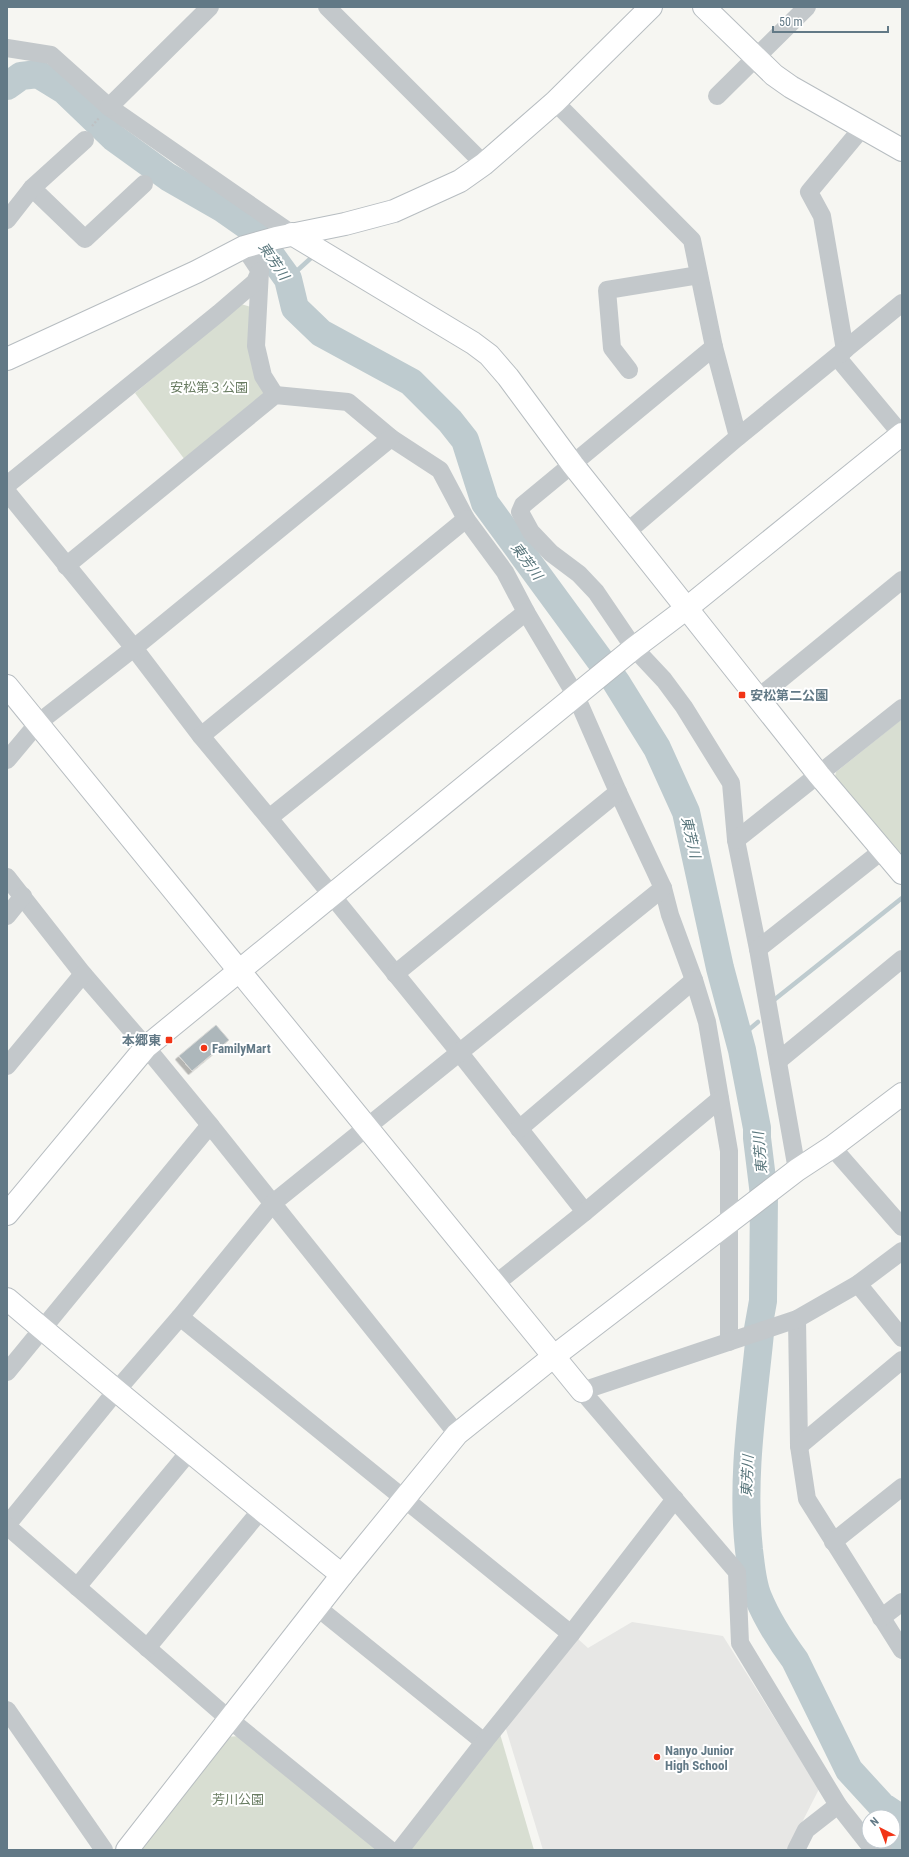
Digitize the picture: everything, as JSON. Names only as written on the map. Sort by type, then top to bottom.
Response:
[{"type":"street","points":[[106,110],[210,7]]},
{"type":"street","points":[[327,7],[484,164]]},
{"type":"street","points":[[7,359],[189,275],[248,246],[284,236],[346,224],[394,211],[460,181],[484,164],[555,102],[651,7]]},
{"type":"street","points":[[704,7],[774,75],[791,87],[863,126],[902,150]]},
{"type":"street","points":[[717,96],[807,7]]},
{"type":"street","points":[[7,48],[51,54],[106,110],[284,236],[473,343],[488,355],[508,377],[573,465],[759,697],[819,775],[902,873]]},
{"type":"street","points":[[555,102],[692,240],[714,347],[738,437]]},
{"type":"street","points":[[7,1214],[146,1047],[332,897],[628,653],[687,608],[902,434],[841,353],[822,216],[809,192],[863,126]]},
{"type":"street","points":[[7,220],[32,188],[87,135]]},
{"type":"street","points":[[32,188],[85,238],[144,184]]},
{"type":"street","points":[[248,246],[260,271],[256,346],[263,376],[275,395]]},
{"type":"street","points":[[7,486],[219,313],[255,282],[260,271]]},
{"type":"street","points":[[629,370],[612,348],[607,290],[699,275]]},
{"type":"street","points":[[627,532],[738,437],[902,303]]},
{"type":"street","points":[[714,347],[523,505],[520,512],[531,532],[551,552],[579,574],[596,592],[628,653],[664,680],[684,707],[731,783],[736,840],[758,949],[797,1170]]},
{"type":"street","points":[[66,566],[275,395],[348,402],[391,438],[440,470],[466,519],[505,572],[526,612],[578,694],[618,792],[663,888],[670,915],[694,980],[707,1022],[729,1151],[729,1342]]},
{"type":"street","points":[[7,760],[38,723],[134,648],[391,438]]},
{"type":"street","points":[[7,492],[134,648],[201,736],[459,1052],[585,1212]]},
{"type":"street","points":[[201,736],[466,519]]},
{"type":"street","points":[[759,697],[902,580]]},
{"type":"street","points":[[269,818],[526,612]]},
{"type":"street","points":[[7,686],[553,1357],[738,1572],[740,1644],[838,1805],[867,1842],[883,1850]]},
{"type":"street","points":[[736,840],[902,708]]},
{"type":"street","points":[[395,974],[618,792]]},
{"type":"street","points":[[758,949],[883,850]]},
{"type":"street","points":[[7,877],[83,974],[146,1047],[210,1125],[457,1434]]},
{"type":"street","points":[[390,1850],[229,1719],[7,1526],[117,1390],[180,1317],[273,1203],[366,1126],[663,888]]},
{"type":"street","points":[[7,916],[23,896]]},
{"type":"street","points":[[778,1061],[902,960]]},
{"type":"street","points":[[7,1066],[83,974]]},
{"type":"street","points":[[519,1129],[694,980]]},
{"type":"street","points":[[127,1850],[318,1608],[342,1575],[457,1434],[553,1357],[797,1170],[832,1148],[902,1094]]},
{"type":"street","points":[[494,1285],[585,1212],[720,1099]]},
{"type":"street","points":[[7,1372],[210,1125]]},
{"type":"street","points":[[832,1148],[902,1227]]},
{"type":"street","points":[[582,1391],[797,1319],[858,1284],[902,1250]]},
{"type":"street","points":[[858,1284],[902,1338]]},
{"type":"street","points":[[7,1299],[189,1452],[342,1575]]},
{"type":"street","points":[[180,1317],[406,1498],[571,1634]]},
{"type":"street","points":[[797,1319],[799,1446],[807,1499],[902,1650]]},
{"type":"street","points":[[799,1446],[902,1360]]},
{"type":"street","points":[[77,1587],[189,1452]]},
{"type":"street","points":[[833,1542],[902,1487]]},
{"type":"street","points":[[400,1850],[571,1634],[675,1499]]},
{"type":"street","points":[[147,1648],[261,1510]]},
{"type":"street","points":[[881,1618],[902,1602]]},
{"type":"street","points":[[318,1608],[484,1742]]},
{"type":"street","points":[[7,1710],[104,1850]]},
{"type":"street","points":[[796,1850],[806,1830],[838,1805]]},
{"type":"path","points":[[87,135],[106,110]]},
{"type":"shaded area","name":"Nanyo Junior High School","points":[[632,1622],[723,1636],[819,1789],[788,1850],[543,1850],[505,1726],[578,1639],[588,1648]]},
{"type":"green space","name":"安松第３公園","points":[[241,304],[251,307],[266,395],[185,460],[135,393]]},
{"type":"green space","points":[[902,719],[902,865],[834,781],[836,772]]},
{"type":"green space","points":[[500,1734],[534,1850],[408,1850]]},
{"type":"green space","name":"芳川公園","points":[[241,1736],[378,1850],[135,1850],[224,1737]]},
{"type":"building","name":"FamilyMart","points":[[216,1025],[229,1040],[192,1071],[179,1056]]},
{"type":"waterway","name":"東芳川","points":[[7,86],[21,76],[38,74],[64,90],[114,138],[168,177],[222,208],[252,229],[288,279],[295,308],[321,333],[411,382],[450,421],[465,440],[485,503],[616,682],[657,748],[686,812],[720,968],[742,1050],[757,1128],[764,1195],[763,1301],[758,1329],[760,1333],[751,1414],[746,1495],[749,1550],[753,1580],[756,1592],[766,1613],[780,1638],[795,1660],[849,1770],[882,1806],[897,1816],[901,1825],[889,1850]]},
{"type":"waterway","points":[[288,279],[311,258]]},
{"type":"waterway","points":[[774,1000],[902,898]]},
{"type":"waterway","points":[[739,1038],[758,1022]]},
{"type":"place","name":"安松第二公園","points":[[742,695]]},
{"type":"place","name":"本郷東","points":[[169,1040]]},
{"type":"place","name":"FamilyMart","points":[[204,1048]]},
{"type":"place","name":"Nanyo Junior High School","points":[[657,1757]]}]
